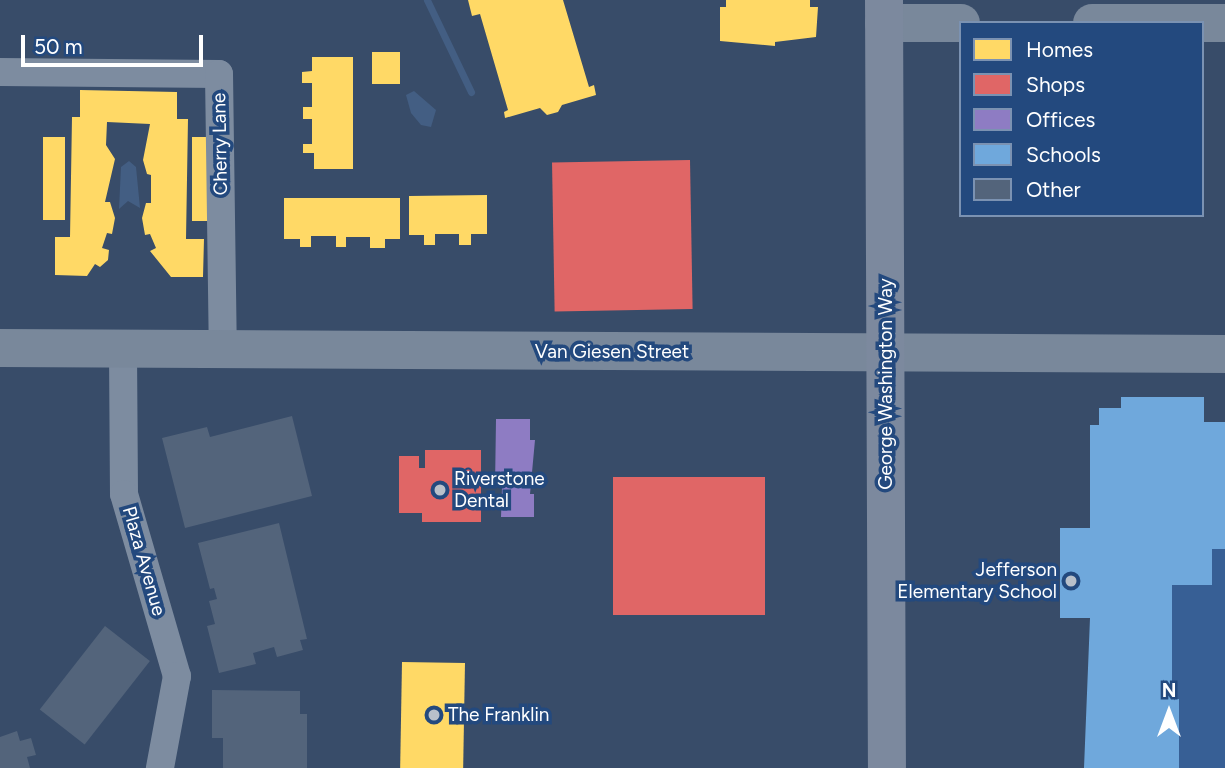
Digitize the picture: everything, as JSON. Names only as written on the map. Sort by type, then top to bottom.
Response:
[{"type":"main road","points":[[884,11],[959,23]]},
{"type":"main road","name":"George Washington Way","points":[[884,11],[887,768]]},
{"type":"main road","points":[[1204,23],[1225,23]]},
{"type":"main road","name":"Van Giesen Street","points":[[0,348],[123,351],[1225,354]]},
{"type":"street","name":"Cherry Lane","points":[[0,72],[219,74],[223,350]]},
{"type":"street","name":"Plaza Avenue","points":[[123,351],[124,494],[177,676],[160,768]]},
{"type":"shaded area","points":[[414,91],[436,110],[431,127],[421,125],[411,113],[406,95]]},
{"type":"shaded area","points":[[129,161],[136,167],[140,208],[128,201],[119,209],[121,167]]},
{"type":"shaded area","points":[[1212,549],[1225,549],[1225,768],[1174,768],[1179,767],[1179,699],[1172,699],[1172,585],[1212,585]]},
{"type":"building: Homes","points":[[468,0],[563,0],[589,87],[594,85],[596,95],[562,105],[558,112],[547,115],[540,108],[505,118],[504,112],[508,110],[480,14],[472,16]]},
{"type":"building: Homes","points":[[726,0],[810,0],[810,7],[818,7],[816,37],[775,42],[775,46],[720,41],[720,7],[726,7]]},
{"type":"building: Homes","points":[[372,52],[400,52],[400,84],[372,84]]},
{"type":"building: Homes","points":[[312,57],[353,57],[353,169],[314,169],[314,153],[303,153],[303,144],[312,144],[312,119],[303,119],[303,107],[312,107],[312,83],[302,83],[302,72],[312,71]]},
{"type":"building: Homes","points":[[80,90],[177,92],[177,119],[188,119],[186,239],[204,239],[203,277],[171,277],[150,251],[156,248],[150,234],[145,235],[142,218],[146,203],[151,203],[151,175],[147,174],[143,160],[150,124],[107,122],[106,145],[115,159],[105,202],[110,202],[115,218],[112,234],[107,233],[102,248],[109,250],[108,260],[100,267],[95,264],[87,276],[55,275],[55,237],[70,237],[72,117],[80,117]]},
{"type":"building: Homes","points":[[43,137],[65,137],[65,220],[43,220]]},
{"type":"building: Homes","points":[[192,137],[214,137],[214,221],[192,221]]},
{"type":"building: Homes","points":[[487,195],[487,234],[471,234],[471,245],[459,245],[459,234],[435,234],[435,245],[424,245],[424,235],[409,235],[409,196]]},
{"type":"building: Homes","points":[[284,198],[400,198],[400,239],[385,239],[385,248],[370,248],[370,237],[346,237],[346,247],[336,247],[336,236],[311,236],[311,247],[300,247],[300,239],[284,239]]},
{"type":"building: Homes","name":"The Franklin","points":[[402,662],[465,663],[463,768],[400,768]]},
{"type":"building: Shops","points":[[690,160],[693,309],[555,311],[552,162]]},
{"type":"building: Shops","name":"Riverstone Dental","points":[[425,450],[481,450],[481,522],[422,522],[422,513],[399,513],[399,456],[419,456],[419,468],[425,468]]},
{"type":"building: Shops","points":[[613,477],[765,477],[765,615],[613,615]]},
{"type":"building: Offices","points":[[496,419],[530,419],[530,440],[535,440],[530,494],[534,494],[534,517],[501,517],[502,487],[495,487]]},
{"type":"building: Schools","points":[[1121,397],[1204,397],[1204,422],[1225,422],[1225,549],[1212,549],[1212,585],[1172,585],[1172,699],[1179,699],[1179,768],[1084,768],[1090,618],[1060,618],[1060,528],[1090,528],[1090,425],[1099,425],[1099,408],[1121,408]]},
{"type":"building: Other","points":[[292,416],[312,496],[185,528],[162,438],[207,427],[210,437]]},
{"type":"building: Other","points":[[279,523],[307,639],[300,640],[303,650],[277,657],[274,647],[253,653],[256,664],[219,673],[207,626],[215,624],[209,601],[217,599],[214,588],[210,589],[198,543]]},
{"type":"building: Other","points":[[105,626],[150,661],[85,745],[40,710]]},
{"type":"building: Other","points":[[212,690],[300,691],[300,714],[307,714],[307,768],[223,768],[223,738],[212,738]]},
{"type":"building: Other","points":[[17,731],[20,741],[31,738],[36,755],[27,757],[30,768],[0,768],[0,737]]},
{"type":"waterway","points":[[427,0],[471,92]]},
{"type":"place","name":"Riverstone Dental","points":[[440,490]]},
{"type":"place","name":"Jefferson Elementary School","points":[[1071,581]]},
{"type":"place","name":"The Franklin","points":[[434,715]]}]
